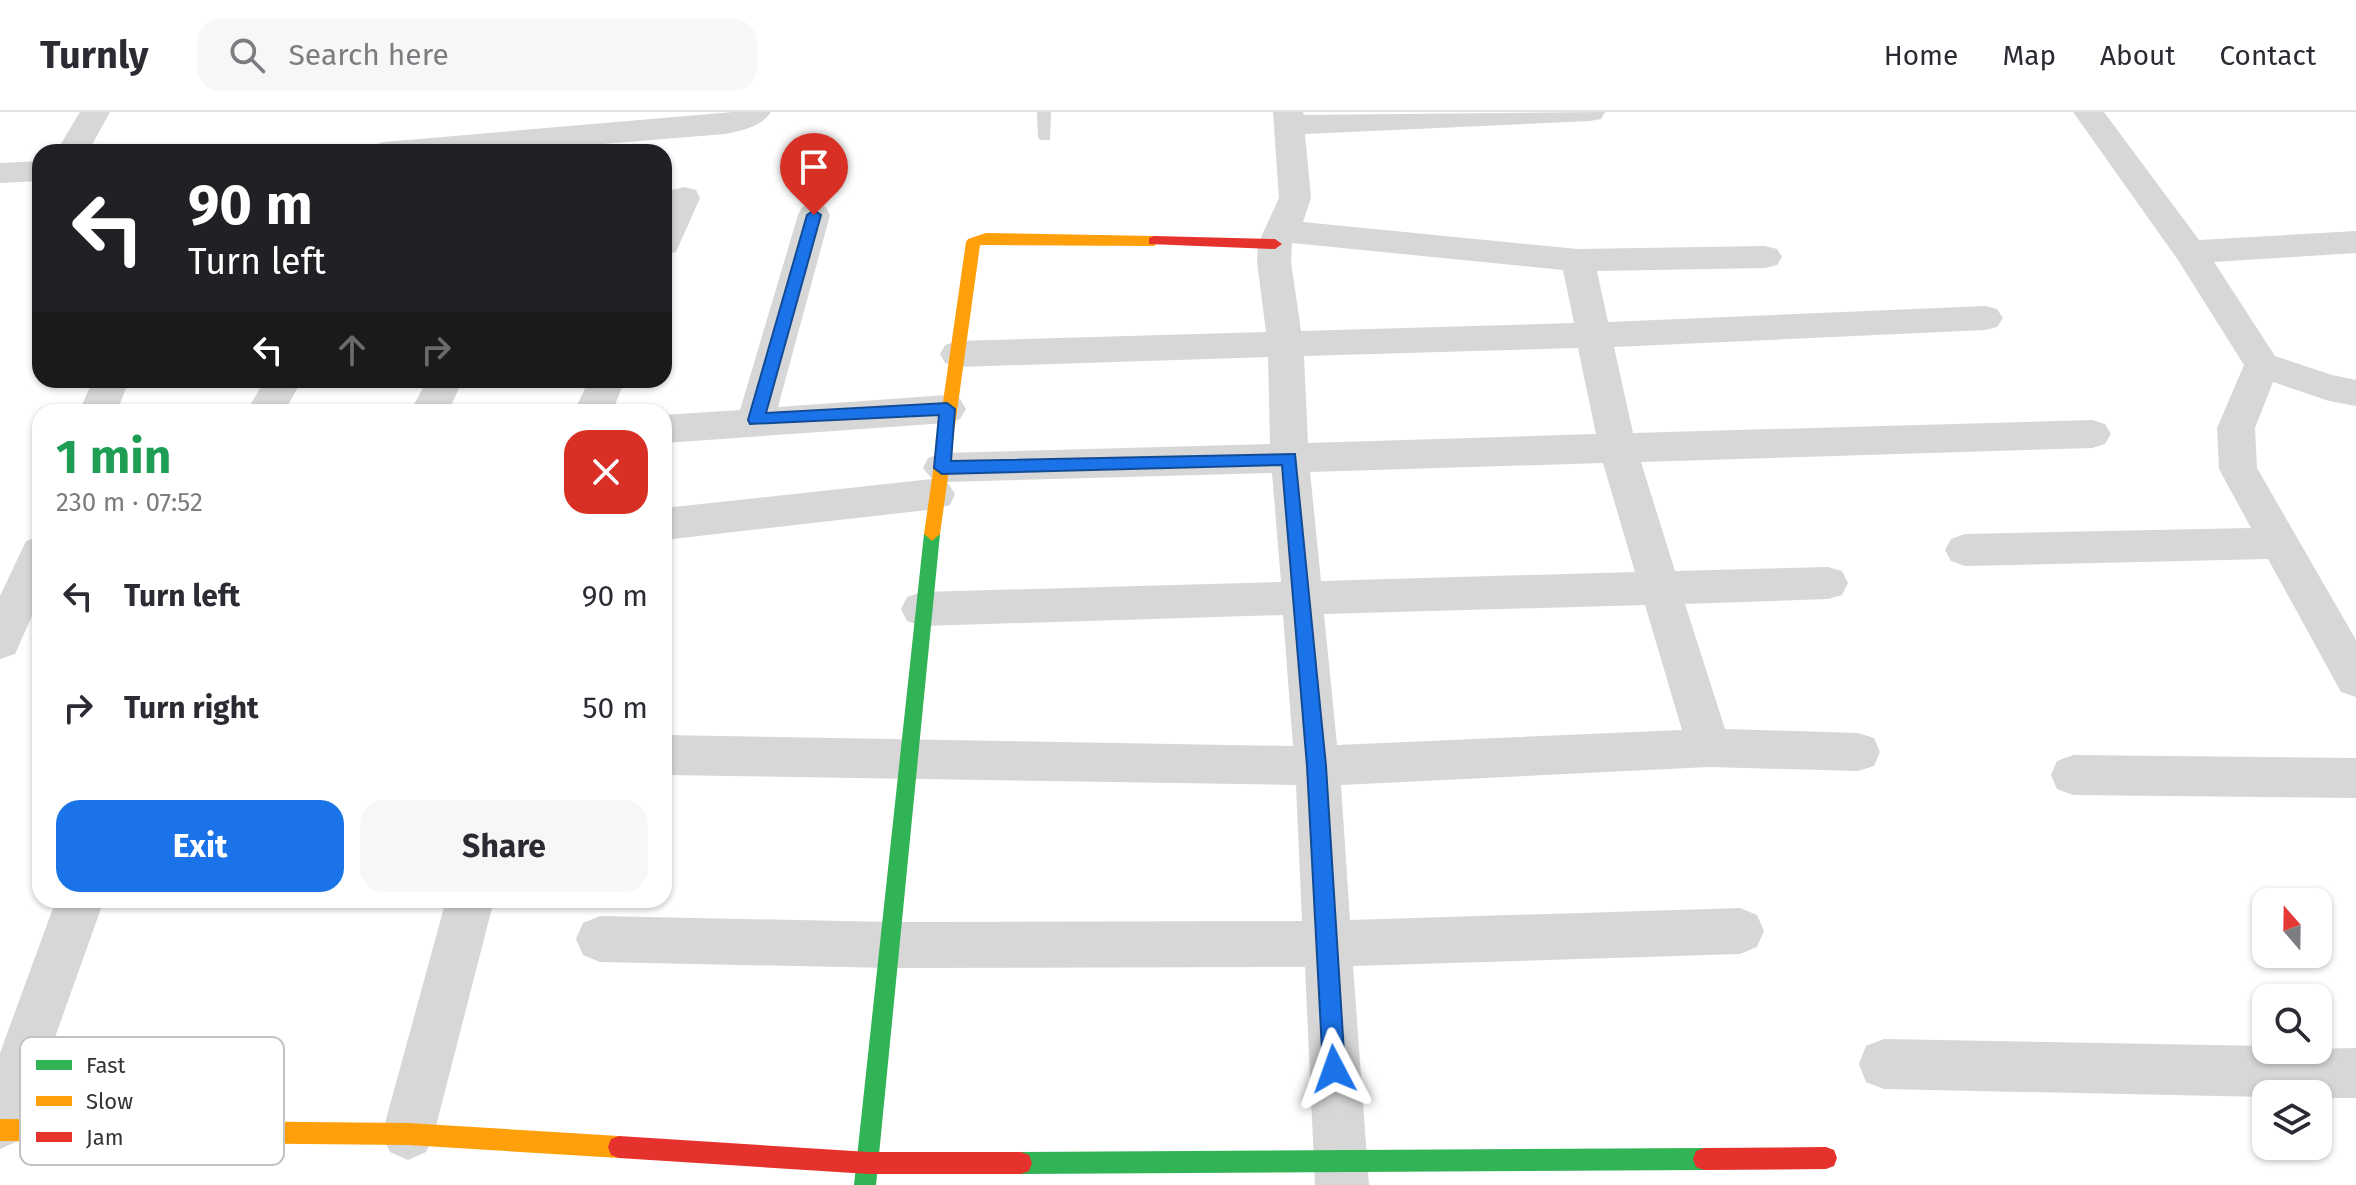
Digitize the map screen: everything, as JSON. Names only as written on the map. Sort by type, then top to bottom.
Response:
[{"type":"street","points":[[77,144],[95,112]]},
{"type":"street","points":[[478,144],[565,133],[725,124],[756,112]]},
{"type":"street","points":[[1341,1174],[1317,766],[1290,459],[1285,343],[1274,262],[1279,238],[1295,198],[1289,119],[1590,112]]},
{"type":"street","points":[[2088,112],[2190,252],[2262,365],[2329,388],[2356,393]]},
{"type":"street","points":[[0,173],[32,171]]},
{"type":"street","points":[[672,226],[684,198]]},
{"type":"street","points":[[756,420],[814,215]]},
{"type":"street","points":[[865,1185],[910,758],[922,609],[947,409],[958,354],[973,242],[986,238],[1279,238],[1578,260],[1765,257]]},
{"type":"street","points":[[2190,252],[2356,242]]},
{"type":"street","points":[[1578,260],[1617,447],[1709,748]]},
{"type":"street","points":[[958,354],[1594,335],[1985,318]]},
{"type":"street","points":[[2262,365],[2236,428],[2238,469],[2356,679]]},
{"type":"street","points":[[672,428],[947,409]]},
{"type":"street","points":[[672,523],[939,481],[1290,459],[2092,434]]},
{"type":"street","points":[[1965,550],[2279,543]]},
{"type":"street","points":[[0,642],[32,570]]},
{"type":"street","points":[[922,609],[1828,583]]},
{"type":"street","points":[[672,755],[1317,766],[1709,748],[1858,752]]},
{"type":"street","points":[[2073,775],[2356,778]]},
{"type":"street","points":[[31,1037],[77,908]]},
{"type":"street","points":[[408,1134],[468,908]]},
{"type":"street","points":[[600,939],[890,945],[1326,944],[1740,931]]},
{"type":"street","points":[[1884,1064],[2356,1073]]},
{"type":"street","points":[[0,1123],[20,1067]]},
{"type":"street","points":[[0,1130],[20,1130]]},
{"type":"street","points":[[284,1133],[408,1134],[869,1163],[1341,1174],[1826,1158]]},
{"type":"lane","points":[[1044,112],[1045,137]]},
{"type":"traffic: fast","points":[[865,1185],[932,534]]},
{"type":"traffic: fast","points":[[1021,1163],[1704,1159]]},
{"type":"traffic: slow","points":[[932,534],[973,242],[986,238],[1154,241]]},
{"type":"traffic: slow","points":[[0,1130],[20,1130]]},
{"type":"traffic: slow","points":[[284,1133],[408,1134],[619,1147]]},
{"type":"traffic: jam","points":[[1154,241],[1275,244]]},
{"type":"traffic: jam","points":[[619,1147],[869,1163],[1021,1163]]},
{"type":"traffic: jam","points":[[1704,1159],[1826,1158]]},
{"type":"route","points":[[814,215],[756,420],[947,409],[942,468],[1290,459],[1317,766],[1334,1069]]}]
